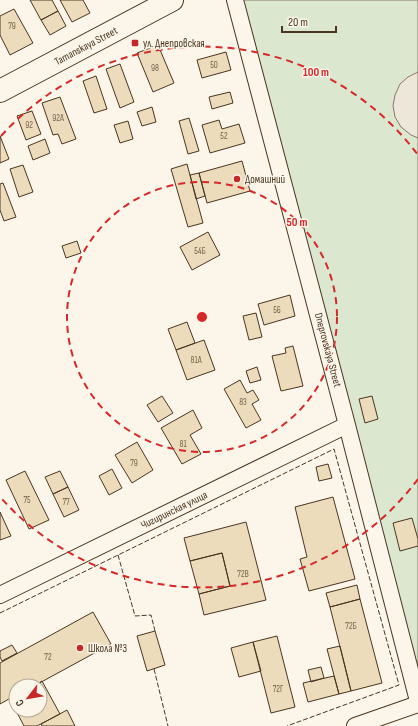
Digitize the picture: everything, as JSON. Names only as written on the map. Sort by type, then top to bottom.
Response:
[{"type":"street","name":"Tamanskaya Street","points":[[0,91],[172,0]]},
{"type":"street","name":"Dneprovskaya Street","points":[[235,0],[347,425],[418,703]]},
{"type":"street","name":"Чигиринская улица","points":[[0,595],[347,425]]},
{"type":"street","points":[[354,726],[418,703]]},
{"type":"green space","points":[[242,0],[418,0],[418,675]]},
{"type":"shaded area","points":[[418,72],[418,138],[411,135],[401,127],[395,117],[393,106],[395,95],[400,84],[408,77]]},
{"type":"building","points":[[30,0],[52,0],[58,11],[41,20]]},
{"type":"building","points":[[60,0],[83,0],[90,13],[72,22]]},
{"type":"building","points":[[14,9],[33,43],[10,55],[0,35],[0,16]]},
{"type":"building","points":[[58,11],[66,26],[50,35],[41,20]]},
{"type":"building","points":[[158,45],[174,83],[153,92],[137,53]]},
{"type":"building","points":[[226,52],[231,70],[202,78],[197,60]]},
{"type":"building","points":[[120,64],[134,102],[120,108],[106,69]]},
{"type":"building","points":[[96,76],[107,109],[94,113],[83,81]]},
{"type":"building","points":[[230,92],[233,103],[212,109],[209,97]]},
{"type":"building","points":[[60,97],[76,139],[62,144],[58,134],[53,135],[42,103]]},
{"type":"building","points":[[152,107],[156,122],[142,126],[137,112]]},
{"type":"building","points":[[32,111],[41,134],[26,140],[17,116]]},
{"type":"building","points":[[189,118],[199,151],[188,154],[179,121]]},
{"type":"building","points":[[219,120],[222,129],[239,124],[245,143],[210,153],[202,125]]},
{"type":"building","points":[[128,121],[133,139],[120,143],[114,125]]},
{"type":"building","points":[[0,136],[9,159],[0,163]]},
{"type":"building","points":[[45,139],[50,153],[33,160],[28,146]]},
{"type":"building","points":[[242,161],[250,191],[207,203],[199,173]]},
{"type":"building","points":[[187,164],[203,223],[188,227],[171,169]]},
{"type":"building","points":[[23,165],[33,192],[19,197],[10,169]]},
{"type":"building","points":[[199,173],[205,196],[196,199],[190,175]]},
{"type":"building","points":[[3,183],[16,217],[4,221],[0,210],[0,184]]},
{"type":"building","points":[[208,232],[220,255],[192,270],[180,247]]},
{"type":"building","points":[[77,241],[81,253],[66,258],[62,246]]},
{"type":"building","points":[[290,295],[295,316],[264,325],[258,304]]},
{"type":"building","points":[[256,313],[262,337],[249,340],[243,316]]},
{"type":"building","points":[[187,322],[195,343],[176,350],[168,329]]},
{"type":"building","points":[[204,340],[215,370],[187,380],[176,350]]},
{"type":"building","points":[[293,346],[303,386],[281,391],[272,356],[286,353],[285,348]]},
{"type":"building","points":[[257,367],[261,380],[250,383],[246,371]]},
{"type":"building","points":[[240,380],[247,393],[253,390],[259,400],[252,404],[261,420],[246,428],[224,389]]},
{"type":"building","points":[[162,396],[173,413],[158,422],[147,405]]},
{"type":"building","points":[[372,396],[378,419],[365,423],[359,399]]},
{"type":"building","points":[[193,410],[202,428],[190,435],[201,454],[182,464],[161,428]]},
{"type":"building","points":[[137,442],[153,470],[132,483],[115,455]]},
{"type":"building","points":[[328,464],[332,478],[319,481],[316,467]]},
{"type":"building","points":[[112,469],[122,488],[109,495],[99,476]]},
{"type":"building","points":[[25,471],[49,520],[29,529],[6,480]]},
{"type":"building","points":[[60,471],[68,487],[53,494],[45,477]]},
{"type":"building","points":[[68,487],[79,510],[64,517],[53,494]]},
{"type":"building","points":[[333,497],[355,579],[309,591],[300,559],[307,557],[295,507]]},
{"type":"building","points":[[0,512],[11,536],[0,540]]},
{"type":"building","points":[[412,518],[418,539],[418,546],[400,551],[393,523]]},
{"type":"building","points":[[246,522],[266,600],[204,615],[199,594],[230,586],[222,553],[190,561],[184,538]]},
{"type":"building","points":[[222,553],[230,586],[199,594],[190,561]]},
{"type":"building","points":[[357,585],[360,599],[330,607],[326,593]]},
{"type":"building","points":[[360,599],[382,683],[351,691],[330,607]]},
{"type":"building","points":[[93,612],[111,644],[48,678],[8,678],[8,700],[0,704],[0,663]]},
{"type":"building","points":[[155,631],[165,665],[147,671],[137,636]]},
{"type":"building","points":[[277,636],[295,707],[271,713],[253,642]]},
{"type":"building","points":[[253,642],[261,671],[239,677],[231,648]]},
{"type":"building","points":[[12,645],[17,653],[2,661],[0,651]]},
{"type":"building","points":[[340,646],[351,691],[339,694],[327,649]]},
{"type":"building","points":[[321,667],[324,678],[311,682],[308,670]]},
{"type":"building","points":[[334,676],[339,694],[308,702],[303,683]]},
{"type":"building","points":[[48,692],[60,714],[37,726],[24,726],[20,718],[48,718]]},
{"type":"building","points":[[67,710],[75,726],[42,726],[41,724]]},
{"type":"fence","points":[[0,613],[334,449],[399,685],[287,726]]},
{"type":"fence","points":[[118,555],[135,616],[151,615],[155,631]]},
{"type":"fence","points":[[154,669],[168,726]]},
{"type":"place","name":"ул. Днепровская","points":[[135,43]]},
{"type":"place","name":"Домашний","points":[[237,179]]},
{"type":"place","name":"Школа №3","points":[[80,648]]}]
